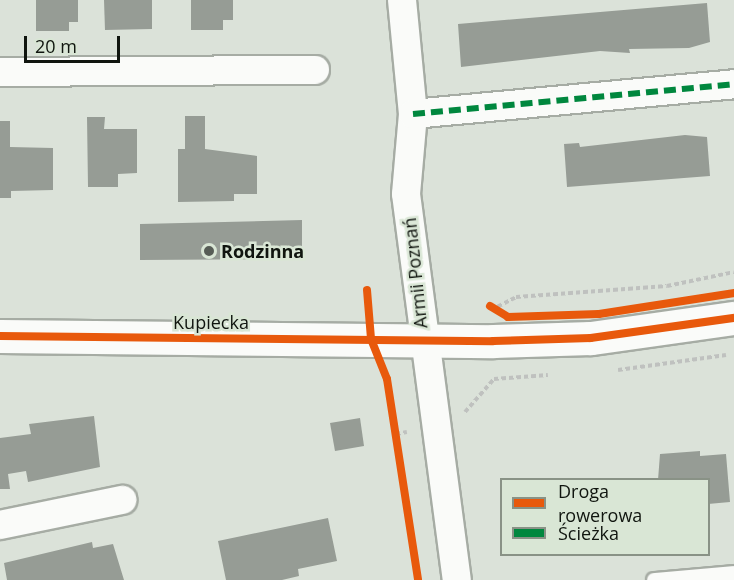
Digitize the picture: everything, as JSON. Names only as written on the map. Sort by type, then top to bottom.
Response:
[{"type":"street","name":"Armii Poznań","points":[[402,0],[413,114],[406,194],[422,341],[456,580]]},
{"type":"street","points":[[0,72],[315,70]]},
{"type":"street","points":[[413,114],[734,84]]},
{"type":"street","name":"Kupiecka","points":[[0,336],[422,341],[591,338],[734,318]]},
{"type":"street","points":[[0,525],[122,500]]},
{"type":"lane","points":[[654,580],[734,573]]},
{"type":"path","points":[[490,306],[516,297],[667,286],[734,272]]},
{"type":"path","points":[[490,306],[508,317]]},
{"type":"path","points":[[613,370],[734,353]]},
{"type":"path","points":[[396,434],[454,425],[494,378],[554,374]]},
{"type":"building","points":[[36,0],[78,0],[78,22],[69,22],[69,31],[36,31]]},
{"type":"building","points":[[104,0],[152,0],[152,29],[105,30]]},
{"type":"building","points":[[191,0],[233,0],[233,20],[223,20],[223,30],[191,30]]},
{"type":"building","points":[[707,3],[710,42],[689,48],[629,49],[630,53],[600,51],[461,67],[458,24]]},
{"type":"building","points":[[185,116],[205,116],[205,149],[257,156],[257,194],[234,194],[234,201],[178,202],[178,149],[185,149]]},
{"type":"building","points":[[87,117],[105,117],[104,129],[137,129],[137,173],[118,174],[118,187],[88,187]]},
{"type":"building","points":[[0,121],[10,121],[10,147],[53,148],[53,190],[11,191],[11,198],[0,198]]},
{"type":"building","points":[[685,135],[707,137],[710,176],[567,187],[564,144],[579,143],[580,147]]},
{"type":"building","points":[[302,220],[302,259],[140,260],[140,224]]},
{"type":"building","points":[[94,416],[100,467],[28,482],[26,471],[8,474],[10,489],[0,489],[0,438],[31,434],[29,424]]},
{"type":"building","points":[[360,418],[364,446],[335,451],[330,423]]},
{"type":"building","points":[[700,451],[700,456],[726,454],[730,502],[710,504],[710,478],[658,478],[660,454]]},
{"type":"building","points":[[328,518],[337,561],[298,569],[299,576],[282,580],[226,580],[218,541]]},
{"type":"building","points":[[92,542],[93,548],[113,544],[124,580],[7,580],[4,563]]},
{"type":"marked path","points":[[413,114],[734,84]]},
{"type":"cycle path","points":[[367,290],[371,339],[387,379],[418,580]]},
{"type":"cycle path","points":[[490,306],[508,317],[599,314],[734,293]]},
{"type":"cycle path","points":[[0,336],[493,341],[591,338],[734,318]]},
{"type":"place","name":"Rodzinna","points":[[209,251]]}]
